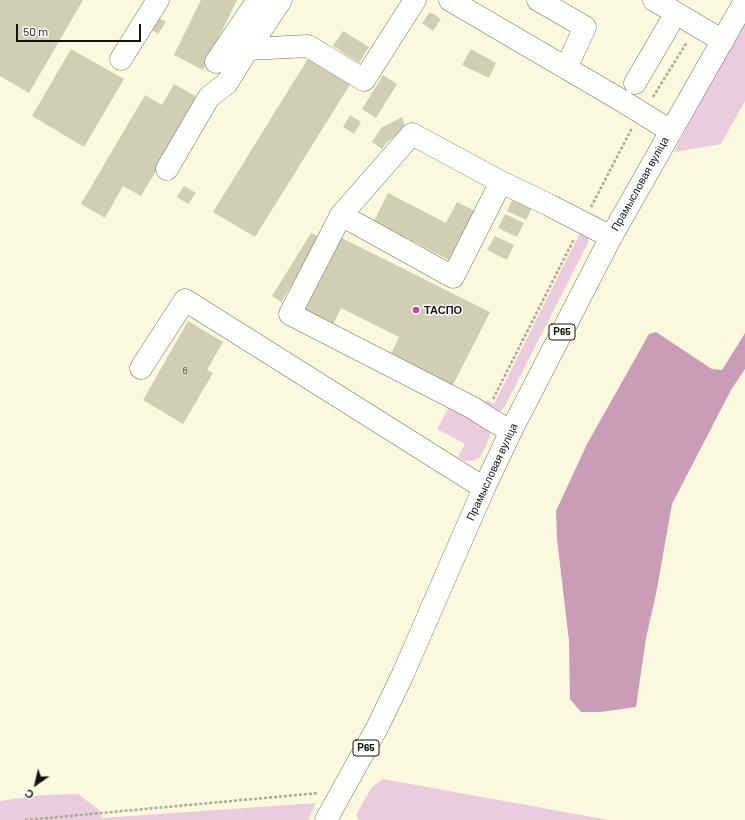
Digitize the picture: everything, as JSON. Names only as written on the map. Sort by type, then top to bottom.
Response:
[{"type":"main road","points":[[121,59],[158,0]]},
{"type":"main road","points":[[216,62],[258,0]]},
{"type":"main road","points":[[167,169],[209,97],[228,83],[248,49],[281,0]]},
{"type":"main road","points":[[248,49],[308,46],[364,80],[415,0]]},
{"type":"main road","name":"Прамысловая вуліца","points":[[450,0],[643,113],[671,131]]},
{"type":"main road","points":[[538,0],[585,27],[566,68]]},
{"type":"main road","points":[[654,0],[723,41]]},
{"type":"main road","name":"Прамысловая вуліца","points":[[326,820],[378,726],[403,674],[510,431],[611,237],[745,2]]},
{"type":"main road","points":[[634,82],[676,13]]},
{"type":"main road","points":[[510,431],[493,422],[473,408],[290,314],[341,215],[412,134],[501,182],[611,237]]},
{"type":"main road","points":[[341,215],[453,277],[501,182]]},
{"type":"main road","points":[[141,368],[185,300],[484,488]]},
{"type":"path","points":[[488,399],[493,399],[631,129],[643,113],[685,45],[698,27]]},
{"type":"path","points":[[25,820],[326,792],[339,796]]},
{"type":"shaded area","points":[[745,19],[745,101],[721,144],[674,152],[720,63]]},
{"type":"shaded area","points":[[582,229],[589,236],[588,243],[505,406],[501,411],[496,413],[483,407],[486,400],[494,404]]},
{"type":"shaded area","points":[[656,332],[712,369],[722,370],[745,333],[745,369],[731,390],[672,504],[656,594],[646,638],[636,707],[601,712],[581,712],[570,699],[569,641],[557,539],[556,511],[587,444],[649,334]]},
{"type":"shaded area","points":[[449,407],[487,428],[490,433],[489,439],[480,457],[473,461],[465,461],[458,457],[465,444],[437,429]]},
{"type":"shaded area","points":[[383,779],[609,820],[359,820],[356,815],[372,787]]},
{"type":"shaded area","points":[[78,794],[99,810],[102,818],[316,803],[308,820],[0,820],[0,801],[42,795]]},
{"type":"building","points":[[0,0],[83,0],[29,93],[0,76]]},
{"type":"building","points":[[201,0],[237,0],[203,70],[174,55]]},
{"type":"building","points":[[430,12],[441,19],[433,31],[422,23]]},
{"type":"building","points":[[155,15],[166,22],[158,34],[147,26]]},
{"type":"building","points":[[343,31],[369,47],[359,63],[333,46]]},
{"type":"building","points":[[71,49],[124,79],[84,147],[32,116]]},
{"type":"building","points":[[471,49],[496,63],[489,78],[462,65]]},
{"type":"building","points":[[309,57],[351,83],[255,237],[213,212]]},
{"type":"building","points":[[383,75],[397,84],[376,118],[362,109]]},
{"type":"building","points":[[174,84],[199,98],[141,196],[123,186],[105,218],[81,204],[145,95],[162,105]]},
{"type":"building","points":[[350,115],[361,122],[354,134],[343,127]]},
{"type":"building","points":[[402,117],[406,129],[387,142],[382,149],[372,142],[381,128]]},
{"type":"building","points":[[184,186],[196,193],[188,204],[177,197]]},
{"type":"building","points":[[388,193],[446,223],[457,202],[475,211],[449,260],[374,221]]},
{"type":"building","points":[[514,196],[533,206],[526,220],[507,211]]},
{"type":"building","points":[[505,214],[524,223],[517,237],[498,228]]},
{"type":"building","points":[[311,233],[321,238],[281,302],[272,296]]},
{"type":"building","points":[[495,236],[514,245],[507,260],[487,250]]},
{"type":"building","name":"ТАСПО","points":[[340,237],[490,312],[453,385],[391,354],[399,337],[341,308],[331,329],[301,314]]},
{"type":"building","points":[[188,321],[223,342],[207,370],[213,373],[183,424],[143,400]]},
{"type":"place","name":"ТАСПО","points":[[416,310]]}]
